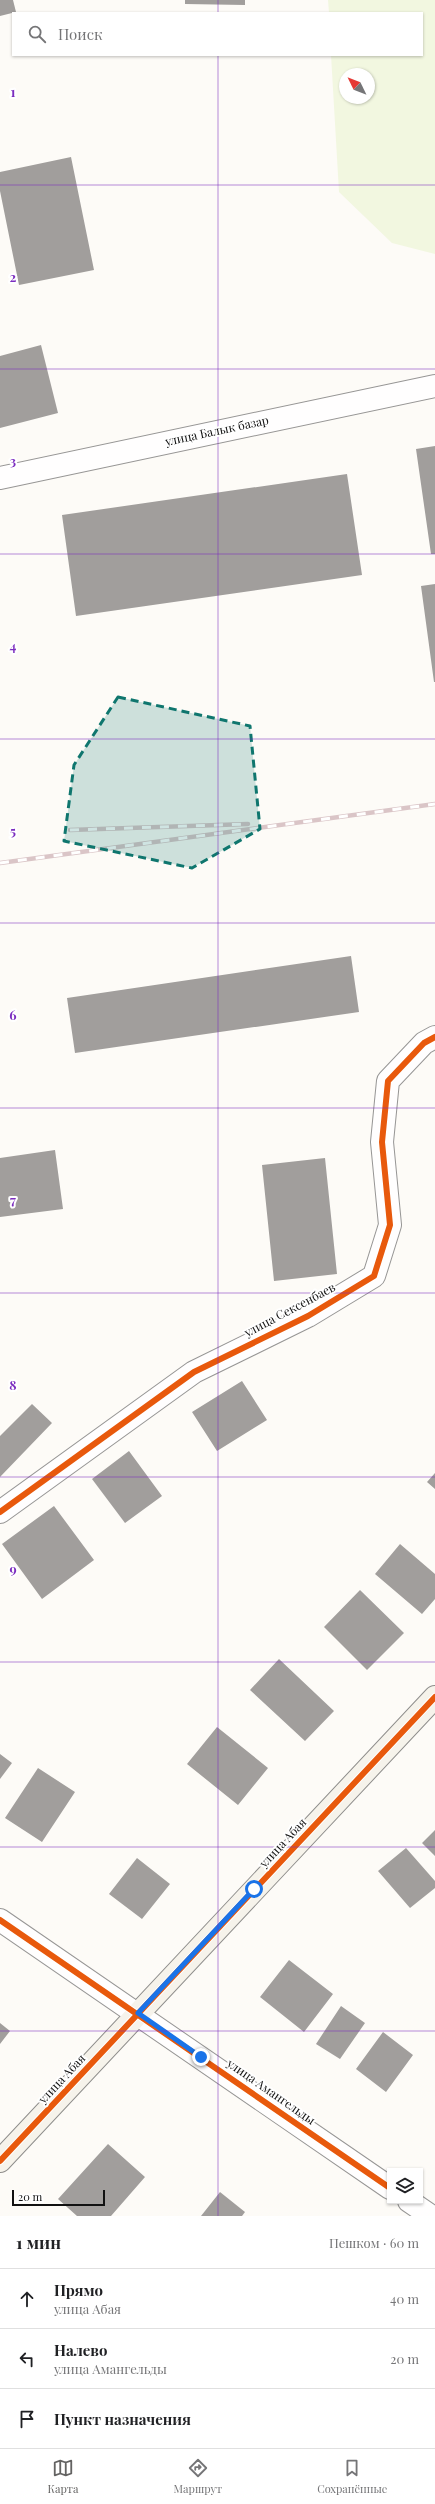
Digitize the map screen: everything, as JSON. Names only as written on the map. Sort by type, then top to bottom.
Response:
[{"type":"street","name":"улица Балык базар","points":[[0,478],[435,386]]},
{"type":"street","name":"улица Сексенбаев","points":[[0,1512],[194,1372],[308,1316],[374,1276],[390,1225],[382,1142],[388,1081],[424,1042],[435,1037]]},
{"type":"street","name":"улица Абая","points":[[0,2161],[435,1697]]},
{"type":"street","name":"улица Амангельды","points":[[0,1920],[138,2013],[387,2186]]},
{"type":"street","points":[[413,2204],[431,2216]]},
{"type":"highlighted area","points":[[118,697],[250,726],[260,829],[192,868],[64,841],[74,765]]},
{"type":"green space","points":[[328,0],[435,0],[435,254],[392,243],[339,192],[331,56],[423,56],[423,12],[329,12]]},
{"type":"building","points":[[0,0],[13,0],[16,12],[0,16]]},
{"type":"building","points":[[185,0],[245,0],[245,5],[185,4]]},
{"type":"building","points":[[71,157],[94,270],[19,285],[0,191],[0,172]]},
{"type":"building","points":[[41,345],[58,413],[0,428],[0,356]]},
{"type":"building","points":[[435,446],[435,554],[431,554],[416,449]]},
{"type":"building","points":[[347,474],[362,575],[76,616],[62,515]]},
{"type":"building","points":[[435,584],[435,682],[434,682],[421,586]]},
{"type":"building","points":[[351,956],[359,1012],[75,1053],[67,998]]},
{"type":"building","points":[[55,1150],[63,1209],[0,1217],[0,1158]]},
{"type":"building","points":[[325,1158],[337,1274],[274,1281],[262,1165]]},
{"type":"building","points":[[242,1381],[267,1420],[217,1451],[192,1412]]},
{"type":"building","points":[[32,1404],[52,1423],[0,1477],[0,1436]]},
{"type":"building","points":[[129,1451],[162,1496],[125,1523],[92,1479]]},
{"type":"building","points":[[435,1473],[435,1489],[427,1482]]},
{"type":"building","points":[[54,1506],[94,1560],[42,1599],[2,1544]]},
{"type":"building","points":[[400,1544],[435,1574],[435,1599],[422,1614],[375,1574]]},
{"type":"building","points":[[360,1590],[404,1633],[367,1670],[324,1627]]},
{"type":"building","points":[[279,1659],[334,1711],[305,1741],[250,1690]]},
{"type":"building","points":[[217,1727],[268,1768],[238,1805],[187,1764]]},
{"type":"building","points":[[0,1754],[12,1763],[0,1779]]},
{"type":"building","points":[[38,1768],[75,1792],[42,1842],[5,1818]]},
{"type":"building","points":[[435,1830],[435,1856],[422,1843]]},
{"type":"building","points":[[406,1848],[435,1881],[435,1888],[410,1908],[378,1871]]},
{"type":"building","points":[[137,1858],[170,1884],[142,1919],[109,1894]]},
{"type":"building","points":[[289,1960],[333,1994],[304,2032],[260,1997]]},
{"type":"building","points":[[341,2006],[365,2023],[340,2059],[316,2044]]},
{"type":"building","points":[[0,2023],[10,2031],[0,2044]]},
{"type":"building","points":[[383,2032],[413,2055],[386,2092],[356,2069]]},
{"type":"building","points":[[108,2144],[145,2177],[111,2216],[77,2216],[58,2199]]},
{"type":"building","points":[[220,2192],[245,2212],[242,2216],[201,2216]]},
{"type":"railway","points":[[0,863],[435,804]]},
{"type":"railway","points":[[70,830],[248,824]]},
{"type":"cycle path","points":[[0,1512],[194,1372],[308,1316],[374,1276],[390,1225],[382,1142],[388,1081],[424,1043],[435,1037]]},
{"type":"cycle path","points":[[0,2161],[435,1697]]},
{"type":"cycle path","points":[[0,1920],[387,2186]]},
{"type":"route","points":[[201,2057],[138,2013],[254,1889]]}]
